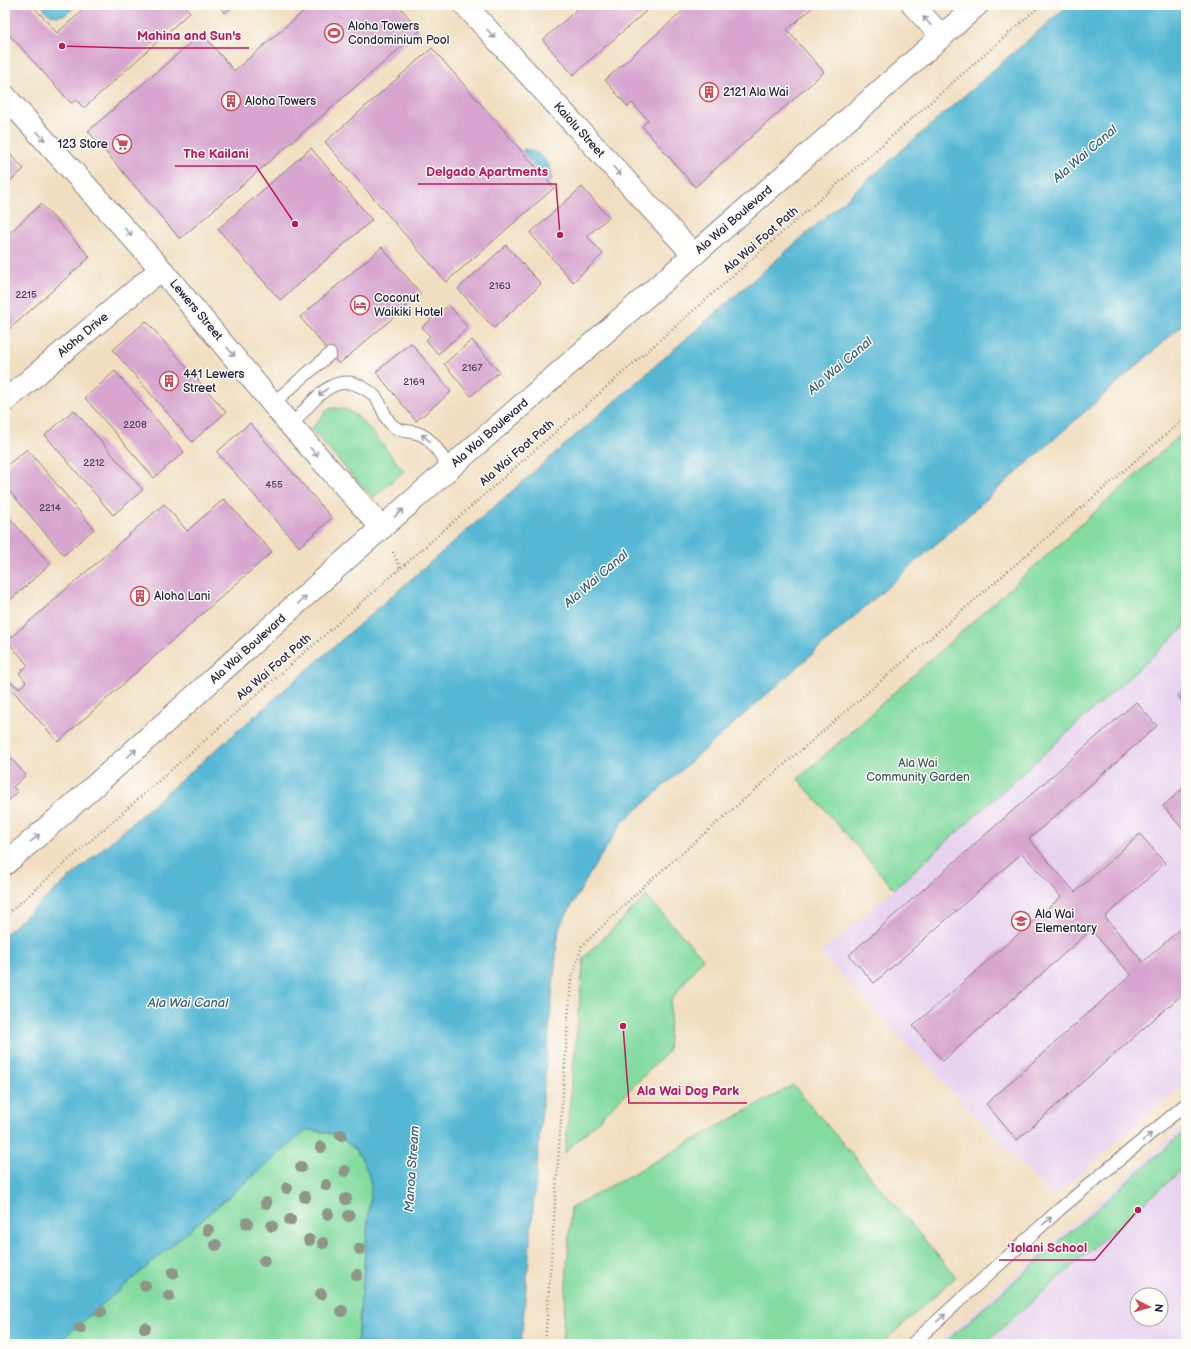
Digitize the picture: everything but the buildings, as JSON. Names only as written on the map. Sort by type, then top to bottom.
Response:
[{"type":"main road","name":"Kaiolu Street","points":[[465,5],[694,255]]},
{"type":"main road","points":[[913,5],[942,37]]},
{"type":"main road","name":"Ala Wai Boulevard","points":[[5,864],[80,800],[382,528],[977,5]]},
{"type":"main road","name":"Lewers Street","points":[[9,109],[161,269],[274,403],[291,426],[382,528]]},
{"type":"main road","name":"Aloha Drive","points":[[5,402],[161,269]]},
{"type":"lane","points":[[274,403],[330,354]]},
{"type":"lane","points":[[291,426],[322,392],[334,384],[346,382],[355,383],[368,390],[377,398],[391,424],[400,431],[418,433],[430,441],[450,469]]},
{"type":"lane","points":[[912,1344],[1060,1209],[1186,1104]]},
{"type":"path","name":"Ala Wai Foot Path","points":[[5,916],[1041,5]]},
{"type":"path","points":[[545,1344],[571,979],[582,946],[644,886],[1186,417]]},
{"type":"shaded area","name":"Ala Wai Elementary","points":[[1186,626],[1186,1082],[1053,1197],[820,953],[894,889]]},
{"type":"shaded area","points":[[1186,1124],[1186,1344],[938,1344]]},
{"type":"green space","points":[[334,408],[347,410],[363,422],[378,438],[404,471],[373,498],[311,430],[327,410]]},
{"type":"green space","name":"Ala Wai Community Garden","points":[[1186,430],[1186,626],[894,889],[798,779]]},
{"type":"green space","points":[[646,896],[703,958],[671,1000],[668,1052],[565,1153],[584,957]]},
{"type":"green space","points":[[793,1085],[956,1277],[881,1344],[562,1344],[571,1208]]},
{"type":"green space","points":[[307,1130],[331,1134],[351,1145],[364,1163],[368,1174],[371,1187],[357,1344],[56,1344]]},
{"type":"green space","points":[[1186,1130],[1186,1166],[984,1344],[943,1344]]},
{"type":"water","points":[[43,5],[76,5],[67,13],[55,16],[46,12]]},
{"type":"water","name":"Ala Wai Canal","points":[[1068,5],[1186,5],[1186,322],[622,823],[592,870],[559,928],[521,1344],[357,1344],[371,1187],[368,1174],[364,1163],[351,1145],[331,1134],[307,1130],[56,1344],[5,1344],[5,934]]},
{"type":"water","points":[[524,149],[534,152],[548,163],[552,173],[551,180],[545,190],[512,161]]},
{"type":"place","name":"Aloha Towers Condominium Pool","points":[[334,33]]},
{"type":"place","name":"Mahina and Sun's","points":[[62,46]]},
{"type":"place","name":"2121 Ala Wai","points":[[709,92]]},
{"type":"place","name":"Aloha Towers","points":[[231,101]]},
{"type":"place","name":"123 Store","points":[[122,144]]},
{"type":"place","name":"The Kailani","points":[[295,224]]},
{"type":"place","name":"Delgado Apartments","points":[[560,235]]},
{"type":"place","name":"Coconut Waikiki Hotel","points":[[360,305]]},
{"type":"place","name":"441 Lewers Street","points":[[169,381]]},
{"type":"place","name":"Aloha Lani","points":[[140,596]]},
{"type":"place","name":"Ala Wai Elementary","points":[[1021,921]]},
{"type":"place","name":"Ala Wai Dog Park","points":[[623,1026]]},
{"type":"place","name":"ʻIolani School","points":[[1138,1210]]},
{"type":"water label","name":"Manoa Stream","points":[[412,1169]]}]
